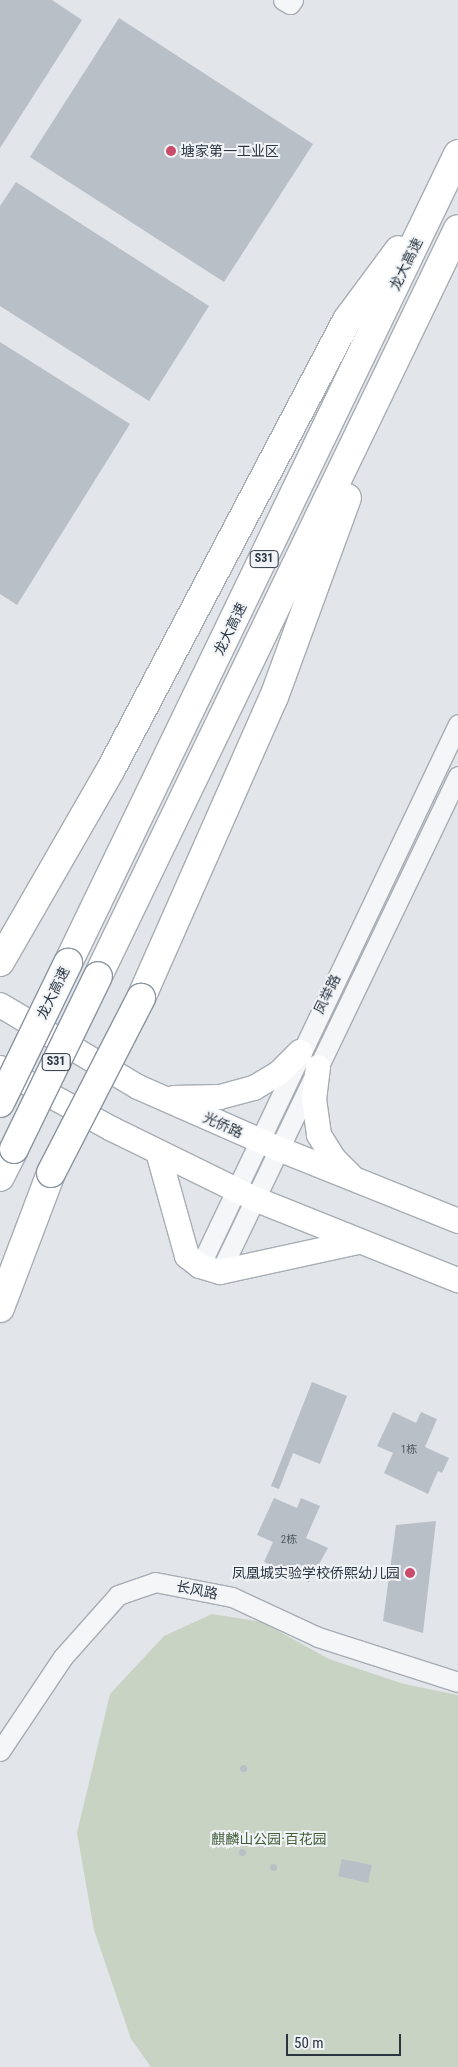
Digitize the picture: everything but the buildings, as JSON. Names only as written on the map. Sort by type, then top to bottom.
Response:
[{"type":"highway","name":"龙大高速","points":[[0,1102],[458,154]]},
{"type":"highway","points":[[0,962],[111,769],[347,320],[438,197]]},
{"type":"highway","name":"S31","points":[[0,1177],[458,229]]},
{"type":"highway","points":[[0,1308],[51,1173],[141,998],[274,697],[359,465],[431,286]]},
{"type":"main road","name":"光侨路","points":[[0,1005],[150,1093],[279,1149],[458,1221]]},
{"type":"main road","points":[[150,1093],[182,1099],[238,1093],[267,1082],[300,1052]]},
{"type":"main road","points":[[318,1067],[314,1099],[319,1135],[334,1159],[362,1183]]},
{"type":"main road","points":[[0,1068],[158,1152],[245,1194],[358,1242],[458,1280]]},
{"type":"main road","points":[[158,1152],[187,1256],[210,1269],[358,1242]]},
{"type":"street","points":[[283,0],[290,4],[293,0]]},
{"type":"street","name":"凤举路","points":[[210,1269],[245,1194],[258,1140],[458,724]]},
{"type":"street","name":"凤举路","points":[[245,1194],[279,1149],[458,776]]},
{"type":"street","name":"长风路","points":[[0,1751],[63,1657],[118,1595],[155,1582],[232,1597],[318,1637],[458,1682]]},
{"type":"green space","name":"麒麟山公园·百花园","points":[[212,1614],[262,1622],[329,1659],[404,1684],[458,1695],[458,2067],[151,2067],[131,2039],[94,1930],[77,1833],[110,1694],[164,1636]]},
{"type":"place","name":"塘家第一工业区","points":[[171,151]]},
{"type":"place","name":"凤凰城实验学校侨熙幼儿园","points":[[410,1573]]}]
